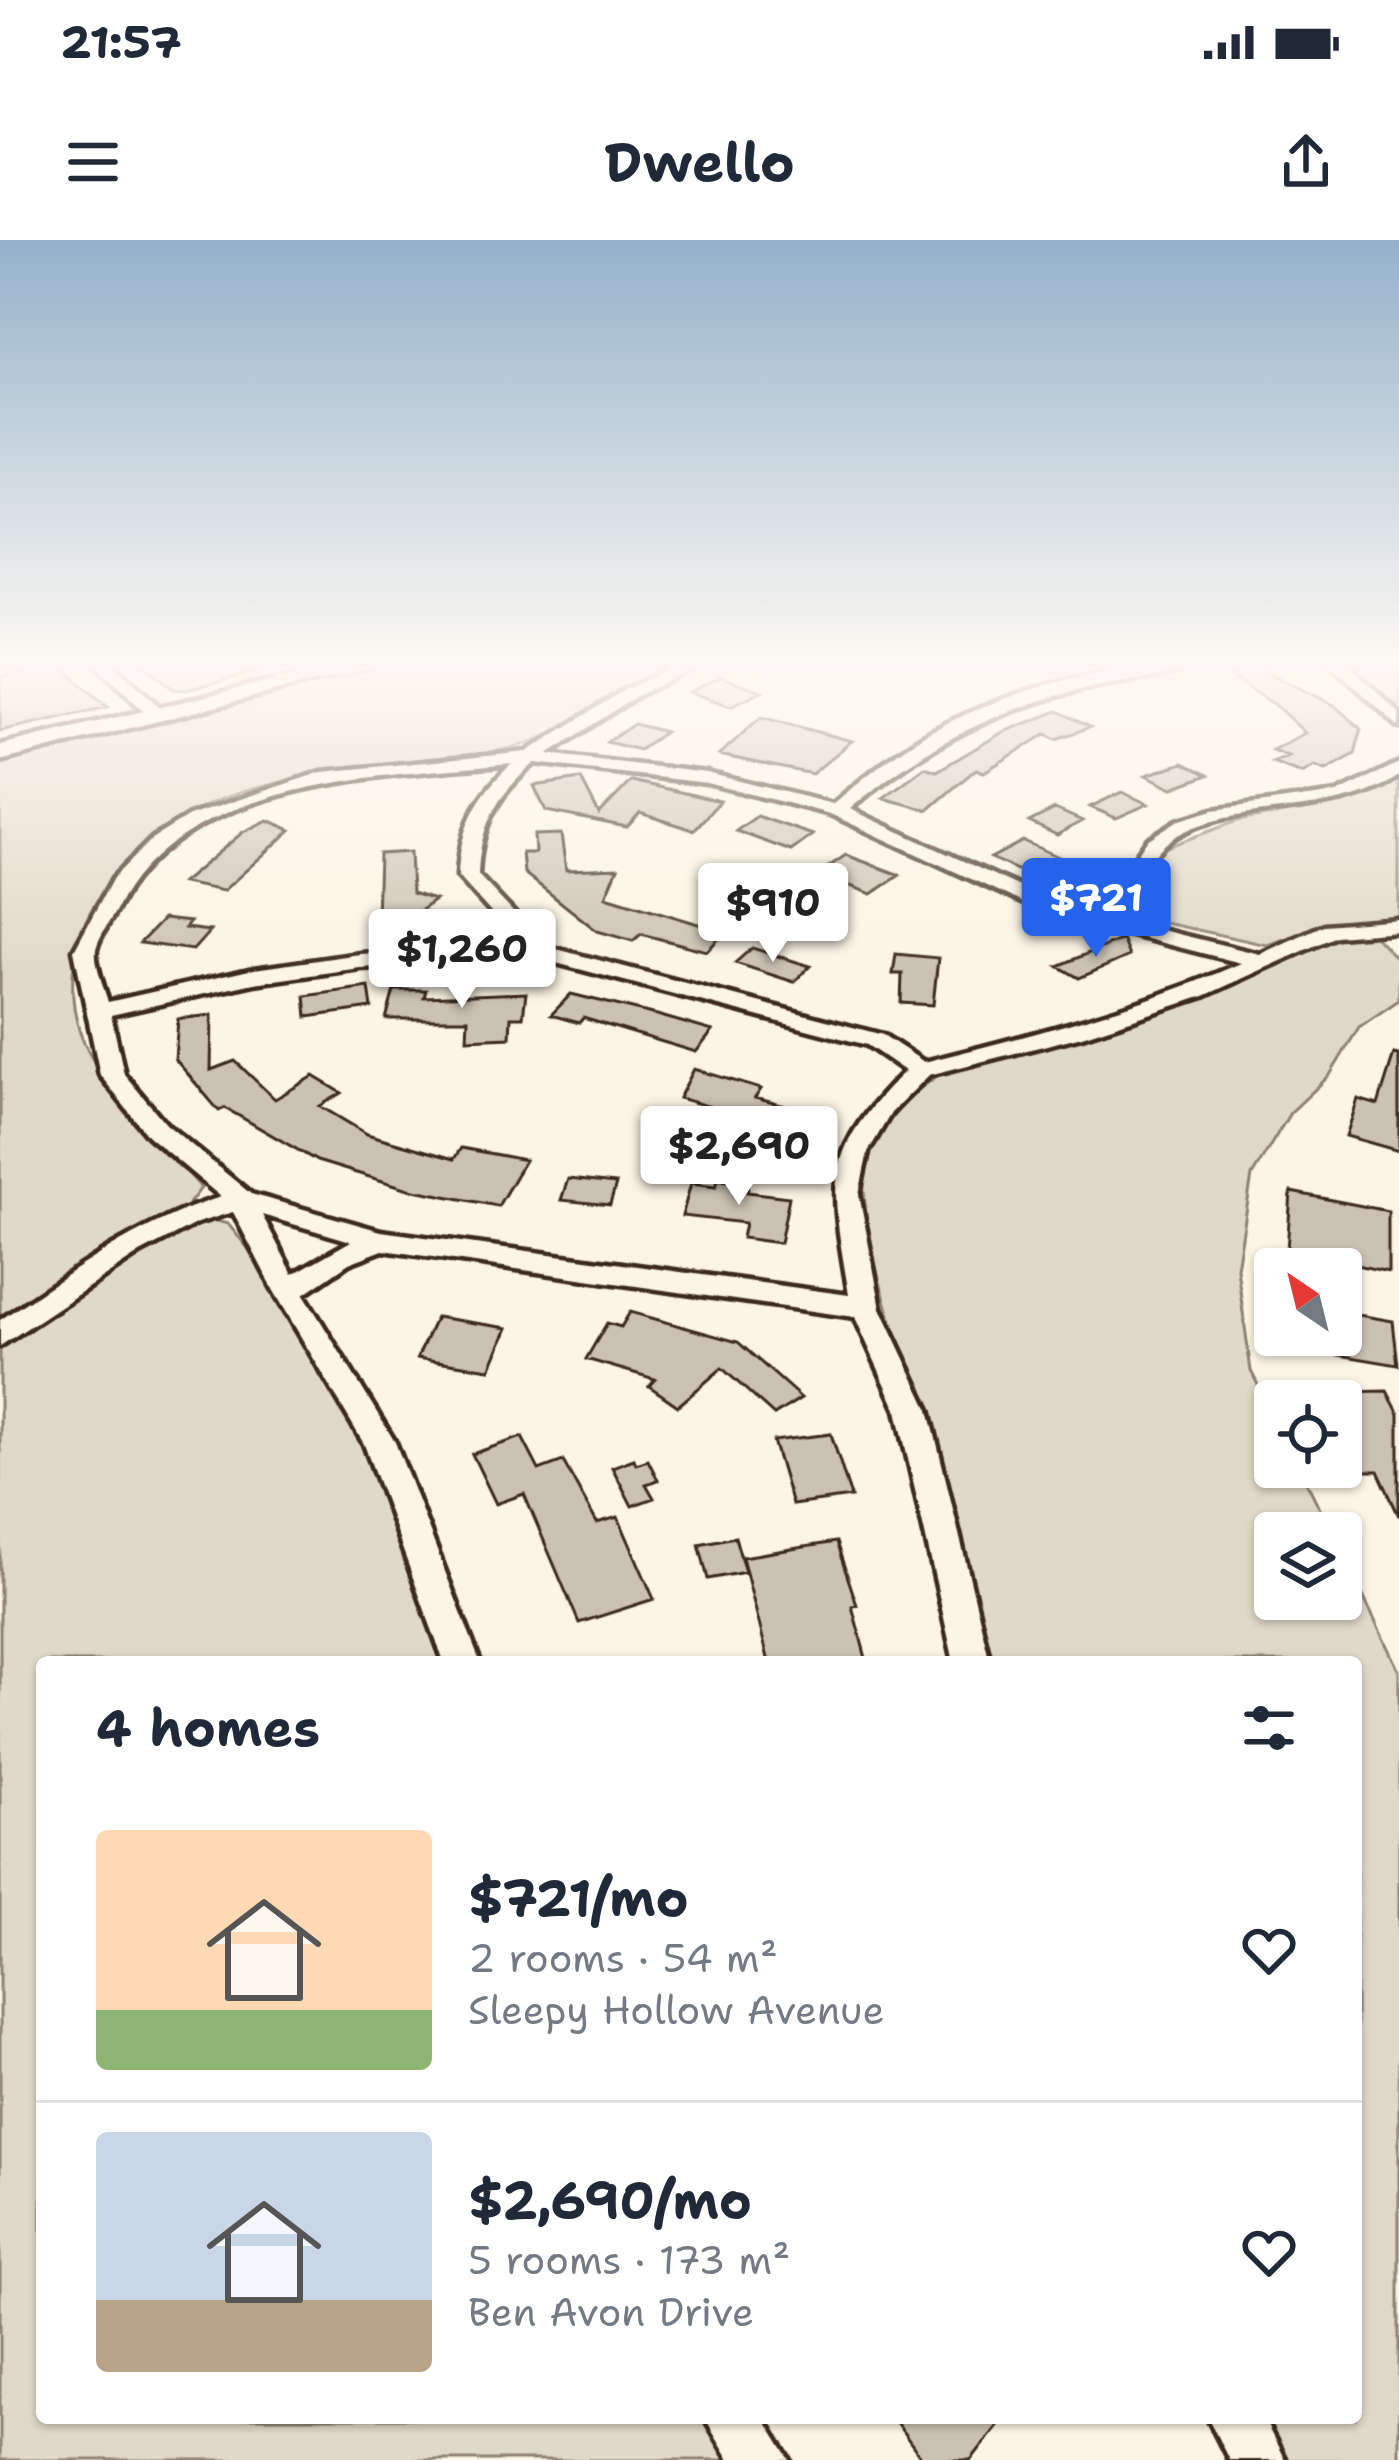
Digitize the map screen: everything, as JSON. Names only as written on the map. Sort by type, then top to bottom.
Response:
[{"type":"street","points":[[441,766],[322,777],[271,790],[196,820],[160,842],[120,882],[85,950],[112,1075],[157,1130],[241,1200],[288,1291],[379,1442],[461,1656]]},
{"type":"street","points":[[521,766],[502,781],[468,831],[468,877],[537,951]]},
{"type":"street","points":[[603,766],[707,778],[837,810],[1052,909],[1257,960]]},
{"type":"street","points":[[837,810],[891,766]]},
{"type":"street","points":[[1136,928],[1130,879],[1157,841],[1199,822],[1329,802],[1381,784],[1399,768]]},
{"type":"street","points":[[971,1656],[913,1410],[866,1308],[846,1194],[854,1152],[881,1109],[920,1070],[1074,1031],[1196,991],[1332,930],[1399,925]]},
{"type":"street","points":[[95,1012],[317,967],[537,951],[875,1040],[920,1070]]},
{"type":"street","points":[[0,1335],[130,1246],[188,1217],[241,1200],[382,1240],[866,1308]]},
{"type":"street","points":[[288,1291],[339,1256],[382,1240]]},
{"type":"street","points":[[736,2424],[764,2460]]},
{"type":"street","points":[[1237,2424],[1258,2460]]},
{"type":"shaded area","points":[[0,766],[393,766],[284,781],[229,797],[177,821],[132,856],[93,907],[73,971],[82,1038],[106,1080],[136,1118],[201,1188],[182,1213],[0,1324]]},
{"type":"shaded area","points":[[1399,780],[1399,919],[1319,927],[1267,945],[1142,918],[1145,875],[1164,848],[1237,821],[1344,803]]},
{"type":"shaded area","points":[[1373,934],[1399,961],[1399,1000],[1359,1027],[1330,1075],[1290,1113],[1252,1176],[1237,1268],[1256,1380],[1254,1488],[1310,1488],[1322,1512],[1254,1512],[1254,1620],[1362,1620],[1362,1594],[1399,1671],[1399,2460],[1287,2460],[1265,2424],[1362,2424],[1362,1656],[989,1656],[923,1400],[890,1317],[868,1240],[863,1178],[877,1136],[911,1095],[940,1074],[1111,1028],[1216,989],[1321,941]]},
{"type":"shaded area","points":[[213,1220],[228,1224],[347,1407],[374,1466],[440,1656],[36,1656],[36,2424],[706,2424],[733,2460],[0,2460],[0,1349],[100,1273],[186,1228]]},
{"type":"building","points":[[771,766],[822,766],[812,774]]},
{"type":"building","points":[[946,766],[994,766],[984,772],[976,769],[928,810],[883,798],[925,767],[937,771]]},
{"type":"building","points":[[1188,766],[1208,775],[1173,788],[1146,775]]},
{"type":"building","points":[[1282,766],[1334,766],[1326,770],[1315,766],[1302,773]]},
{"type":"building","points":[[581,779],[599,814],[631,781],[720,801],[694,830],[640,813],[627,827],[546,811],[534,786]]},
{"type":"building","points":[[1122,792],[1148,804],[1116,818],[1090,807]]},
{"type":"building","points":[[1055,809],[1082,821],[1057,835],[1029,822]]},
{"type":"building","points":[[757,816],[813,835],[791,851],[736,831]]},
{"type":"building","points":[[268,820],[291,830],[223,891],[182,883],[243,832]]},
{"type":"building","points":[[561,834],[566,870],[618,868],[606,896],[725,932],[707,951],[641,934],[633,941],[597,931],[524,873],[522,853],[535,853],[534,835]]},
{"type":"building","points":[[1023,841],[1059,857],[1026,874],[991,858]]},
{"type":"building","points":[[410,852],[412,893],[435,900],[399,925],[377,918],[379,854]]},
{"type":"building","points":[[846,855],[900,875],[872,894],[818,874]]},
{"type":"building","points":[[163,919],[190,922],[185,928],[210,931],[193,950],[140,943]]},
{"type":"building","points":[[1122,939],[1129,956],[1079,978],[1058,966]]},
{"type":"building","points":[[752,948],[810,966],[794,982],[735,963]]},
{"type":"building","points":[[896,954],[938,958],[933,1005],[901,1003],[902,974],[893,974]]},
{"type":"building","points":[[369,987],[372,1008],[307,1017],[305,996]]},
{"type":"building","points":[[394,990],[426,990],[424,997],[526,993],[523,1017],[511,1017],[510,1037],[467,1039],[468,1019],[386,1019]]},
{"type":"building","points":[[571,994],[713,1031],[696,1052],[583,1018],[579,1023],[551,1015]]},
{"type":"building","points":[[212,1015],[211,1070],[235,1061],[275,1099],[314,1076],[342,1093],[320,1106],[367,1134],[454,1159],[461,1148],[525,1160],[498,1206],[409,1189],[317,1161],[225,1108],[219,1111],[175,1059],[178,1019]]},
{"type":"building","points":[[1394,1054],[1399,1055],[1399,1151],[1346,1136],[1358,1099],[1378,1105]]},
{"type":"building","points":[[694,1069],[761,1089],[755,1098],[796,1109],[785,1128],[679,1098]]},
{"type":"building","points":[[568,1179],[616,1184],[610,1205],[561,1200]]},
{"type":"building","points":[[718,1179],[749,1182],[747,1192],[789,1197],[780,1243],[742,1238],[745,1223],[682,1216],[691,1183],[716,1186]]},
{"type":"building","points":[[1291,1192],[1388,1211],[1388,1272],[1362,1266],[1362,1248],[1287,1248]]},
{"type":"building","points":[[630,1312],[738,1342],[801,1398],[774,1415],[722,1368],[678,1406],[649,1386],[655,1379],[586,1359],[607,1323],[621,1327]]},
{"type":"building","points":[[1362,1316],[1393,1321],[1398,1365],[1345,1356],[1362,1356]]},
{"type":"building","points":[[436,1317],[508,1328],[490,1369],[417,1358]]},
{"type":"building","points":[[1387,1391],[1399,1414],[1399,1516],[1378,1471],[1362,1471],[1362,1392]]},
{"type":"building","points":[[831,1434],[851,1497],[792,1505],[773,1441]]},
{"type":"building","points":[[522,1437],[539,1470],[563,1461],[597,1523],[618,1517],[654,1599],[579,1623],[524,1494],[496,1504],[472,1454]]},
{"type":"building","points":[[634,1459],[636,1464],[648,1460],[658,1480],[646,1484],[654,1498],[632,1506],[612,1467]]},
{"type":"building","points":[[735,1537],[745,1572],[708,1579],[699,1544]]},
{"type":"building","points":[[836,1542],[857,1605],[852,1606],[865,1656],[767,1656],[742,1557]]},
{"type":"building","points":[[897,2424],[999,2424],[971,2460],[923,2460]]}]
